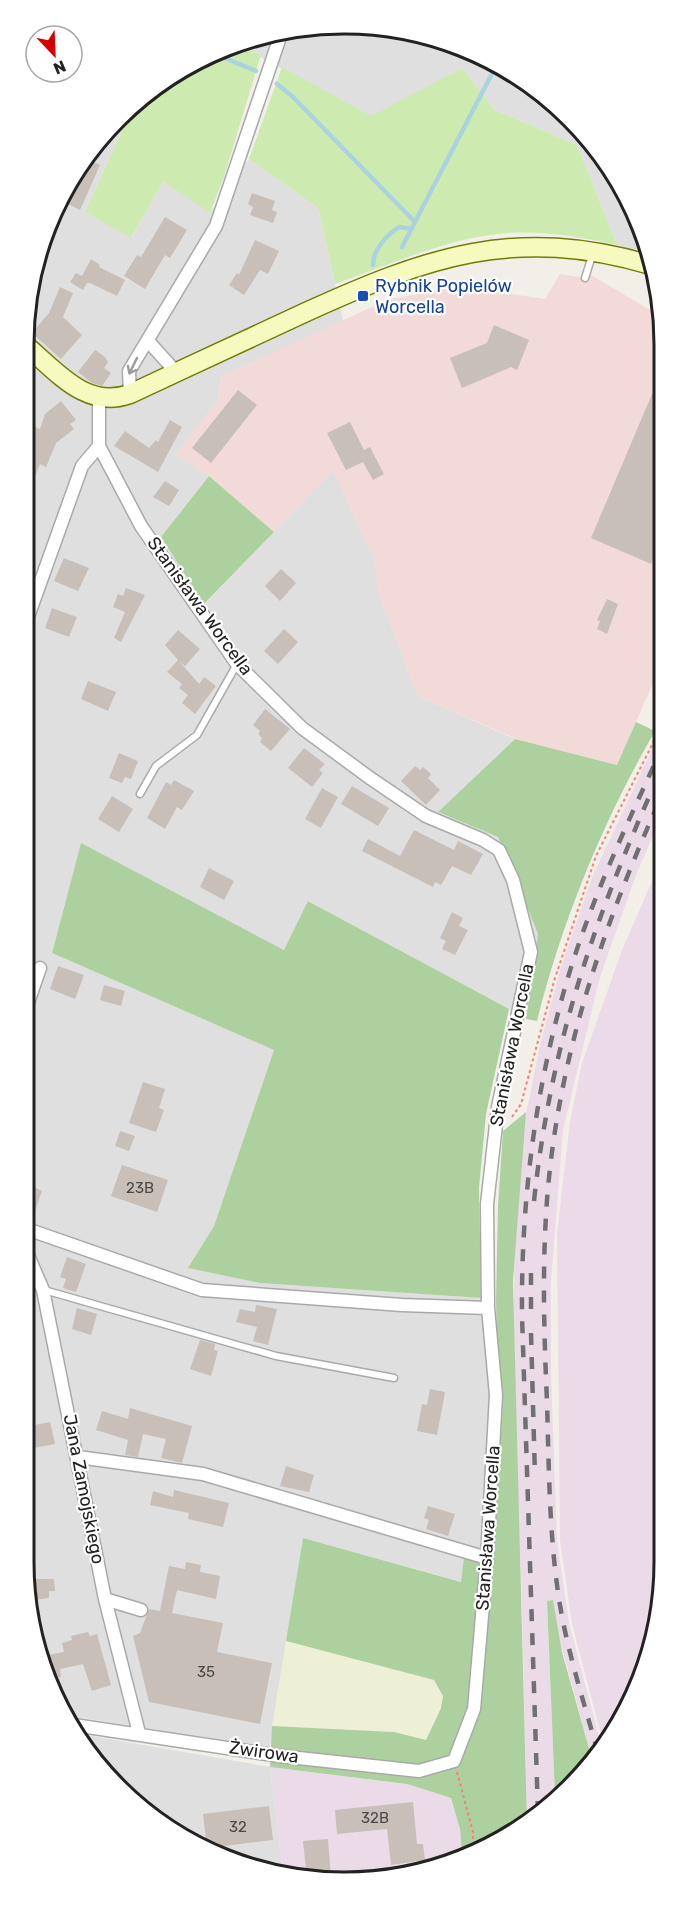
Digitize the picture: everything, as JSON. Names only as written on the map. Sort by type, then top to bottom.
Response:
[{"type":"street","points":[[130,394],[129,371],[216,226],[279,41]]},
{"type":"street","points":[[34,352],[79,389],[99,399],[114,399],[130,394],[363,286],[419,265],[464,254],[512,248],[545,247],[593,250],[644,263]]},
{"type":"street","points":[[148,341],[176,372]]},
{"type":"street","name":"Stanisława Worcella","points":[[99,399],[99,446],[141,526],[237,664],[303,728],[370,778],[426,816],[483,840],[499,850],[513,880],[531,952],[495,1134],[487,1204],[488,1308],[496,1395],[487,1558],[474,1709],[454,1761]]},
{"type":"street","points":[[34,600],[82,466],[99,446]]},
{"type":"street","points":[[34,985],[40,968]]},
{"type":"street","points":[[34,1231],[202,1290],[488,1308]]},
{"type":"street","name":"Jana Zamojskiego","points":[[34,1269],[43,1290],[105,1599],[139,1733]]},
{"type":"street","points":[[78,1457],[203,1474],[487,1558]]},
{"type":"street","points":[[105,1599],[141,1610]]},
{"type":"street","name":"Żwirowa","points":[[82,1726],[280,1756],[420,1771],[454,1761]]},
{"type":"lane","points":[[585,278],[593,250]]},
{"type":"lane","points":[[140,794],[156,766],[197,735],[237,664]]},
{"type":"lane","points":[[43,1290],[276,1356],[394,1378]]},
{"type":"path","points":[[495,1134],[521,1104],[555,978],[596,856],[654,741]]},
{"type":"path","points":[[454,1761],[473,1832],[473,1844]]},
{"type":"shaded area","points":[[365,35],[425,45],[482,66],[517,87],[549,111],[578,140],[602,172],[623,207],[641,253],[617,245],[577,145],[495,110],[462,68],[371,117],[248,50],[304,37]]},
{"type":"shaded area","points":[[124,126],[85,212],[132,237],[163,180],[210,213],[249,159],[318,208],[343,321],[222,376],[218,400],[175,455],[209,476],[161,537],[205,604],[333,470],[375,561],[379,595],[418,696],[515,739],[438,812],[498,837],[538,934],[526,1019],[309,901],[284,950],[81,844],[52,953],[274,1050],[214,1226],[189,1268],[260,1283],[481,1298],[490,1399],[480,1549],[464,1557],[462,1582],[303,1538],[270,1747],[77,1717],[66,1699],[45,1642],[35,1582],[35,324],[45,264],[66,207],[87,172]]},
{"type":"shaded area","points":[[586,272],[653,312],[654,324],[654,680],[618,765],[519,740],[418,696],[379,595],[375,561],[333,471],[274,532],[209,476],[175,455],[218,400],[222,376],[387,300],[459,286],[545,299],[560,274],[585,278]]},
{"type":"shaded area","points":[[654,745],[654,834],[636,875],[600,977],[563,1130],[551,1282],[551,1377],[557,1540],[569,1623],[599,1738],[590,1750],[557,1629],[547,1602],[555,1790],[527,1812],[522,1603],[513,1377],[515,1200],[524,1124],[540,1045],[561,967],[593,875]]},
{"type":"shaded area","points":[[654,877],[654,1582],[649,1622],[638,1661],[623,1699],[601,1735],[572,1624],[560,1540],[557,1233],[570,1122],[582,1063],[622,950]]},
{"type":"shaded area","points":[[88,1735],[270,1767],[282,1863],[264,1861],[226,1848],[207,1840],[172,1819],[125,1781]]},
{"type":"shaded area","points":[[270,1767],[407,1784],[451,1798],[460,1829],[462,1849],[405,1866],[365,1871],[324,1871],[282,1866]]},
{"type":"green space","points":[[249,50],[261,55],[224,177],[210,213],[163,181],[131,238],[85,212],[124,126],[140,111],[172,87],[207,66]]},
{"type":"green space","points":[[282,67],[371,116],[462,68],[495,110],[577,145],[617,245],[549,234],[507,233],[485,236],[420,253],[335,284],[318,208],[249,159]]},
{"type":"green space","points":[[209,476],[274,532],[204,604],[161,537]]},
{"type":"green space","points":[[636,722],[654,731],[618,800],[586,872],[559,946],[537,1021],[526,1019],[538,934],[498,837],[438,812],[515,739],[617,765]]},
{"type":"green space","points":[[81,843],[284,950],[308,901],[509,1009],[486,1114],[479,1188],[481,1298],[260,1283],[188,1268],[214,1226],[274,1050],[52,953]]},
{"type":"green space","points":[[526,1112],[513,1281],[527,1812],[482,1840],[462,1849],[460,1829],[451,1798],[407,1784],[270,1767],[272,1726],[394,1732],[426,1740],[441,1708],[443,1696],[434,1680],[286,1641],[303,1538],[461,1582],[464,1557],[493,1557],[503,1404],[497,1355],[496,1299],[498,1206],[503,1131]]},
{"type":"green space","points":[[553,1600],[562,1652],[590,1751],[555,1790],[547,1601]]},
{"type":"green space","points":[[286,1641],[434,1680],[443,1696],[441,1708],[426,1740],[394,1732],[272,1726]]},
{"type":"building","points":[[94,162],[100,165],[80,210],[68,204]]},
{"type":"building","points":[[252,193],[275,201],[272,210],[277,212],[273,223],[250,215],[253,207],[248,204]]},
{"type":"building","points":[[165,217],[187,230],[170,258],[165,255],[145,289],[124,276],[137,255],[141,257]]},
{"type":"building","points":[[255,240],[279,251],[268,274],[260,270],[244,295],[229,285],[237,273],[239,275]]},
{"type":"building","points":[[91,259],[100,265],[99,267],[125,280],[117,296],[90,283],[87,283],[83,290],[70,282],[76,273],[82,276]]},
{"type":"building","points":[[60,287],[73,293],[63,317],[82,335],[61,359],[34,335],[35,330],[49,313]]},
{"type":"building","points":[[494,325],[529,340],[517,370],[511,367],[462,388],[450,358],[487,343]]},
{"type":"building","points":[[95,350],[105,357],[108,362],[104,368],[111,373],[102,386],[92,383],[78,372]]},
{"type":"building","points":[[238,390],[257,405],[211,463],[192,448]]},
{"type":"building","points":[[652,394],[654,395],[654,557],[651,564],[591,538]]},
{"type":"building","points":[[61,401],[76,420],[70,424],[74,429],[56,443],[46,467],[40,464],[35,476],[34,426],[40,429],[45,414]]},
{"type":"building","points":[[170,420],[182,427],[158,472],[114,446],[125,431],[149,448],[156,440],[158,442]]},
{"type":"building","points":[[350,422],[364,450],[370,447],[384,474],[373,480],[363,462],[346,470],[327,433]]},
{"type":"building","points":[[165,481],[179,490],[169,506],[153,497]]},
{"type":"building","points":[[64,558],[89,568],[78,591],[54,581]]},
{"type":"building","points":[[281,569],[296,583],[280,601],[265,586]]},
{"type":"building","points":[[126,588],[145,595],[121,642],[114,638],[125,612],[113,607],[118,594],[123,596]]},
{"type":"building","points":[[607,599],[618,604],[607,634],[597,629],[600,621],[597,620]]},
{"type":"building","points":[[52,608],[77,617],[69,637],[45,628]]},
{"type":"building","points":[[284,629],[298,642],[278,664],[264,651]]},
{"type":"building","points":[[178,630],[200,649],[185,666],[179,661],[199,684],[204,677],[216,686],[195,714],[182,703],[188,695],[179,688],[182,684],[167,672],[178,660],[165,645]]},
{"type":"building","points":[[88,681],[116,692],[108,711],[81,699]]},
{"type":"building","points":[[265,709],[290,729],[271,751],[260,742],[262,738],[258,734],[260,731],[253,725]]},
{"type":"building","points":[[304,748],[325,764],[319,770],[323,773],[312,787],[288,768]]},
{"type":"building","points":[[119,753],[138,761],[131,779],[125,777],[122,783],[109,778]]},
{"type":"building","points":[[415,766],[420,770],[423,767],[431,774],[428,778],[440,790],[426,805],[401,781]]},
{"type":"building","points":[[174,780],[194,791],[182,810],[177,807],[165,829],[147,818],[166,782],[171,785]]},
{"type":"building","points":[[352,786],[389,808],[378,826],[341,804]]},
{"type":"building","points":[[322,788],[338,797],[321,828],[305,819]]},
{"type":"building","points":[[112,796],[133,809],[119,832],[98,819]]},
{"type":"building","points":[[414,830],[454,850],[458,841],[483,854],[471,875],[452,866],[441,885],[435,882],[433,887],[362,851],[368,839],[400,856]]},
{"type":"building","points":[[209,868],[234,881],[224,900],[200,887]]},
{"type":"building","points":[[452,912],[463,918],[459,926],[468,930],[455,955],[442,949],[446,941],[440,938]]},
{"type":"building","points":[[58,966],[84,975],[75,999],[50,989]]},
{"type":"building","points":[[104,985],[125,991],[121,1006],[100,1000]]},
{"type":"building","points":[[143,1082],[165,1089],[159,1108],[164,1110],[156,1132],[129,1123]]},
{"type":"building","points":[[120,1131],[135,1136],[129,1151],[115,1146]]},
{"type":"building","points":[[122,1165],[168,1180],[157,1212],[111,1196]]},
{"type":"building","points":[[34,1187],[42,1191],[34,1214]]},
{"type":"building","points":[[67,1257],[86,1264],[76,1292],[63,1288],[66,1279],[60,1277]]},
{"type":"building","points":[[256,1305],[277,1309],[268,1345],[253,1341],[257,1327],[236,1322],[240,1309],[255,1312]]},
{"type":"building","points":[[77,1308],[97,1314],[91,1335],[72,1329]]},
{"type":"building","points":[[200,1340],[215,1344],[214,1350],[218,1351],[211,1376],[190,1369]]},
{"type":"building","points":[[430,1389],[445,1392],[437,1435],[417,1431],[422,1404],[427,1405]]},
{"type":"building","points":[[130,1408],[192,1426],[182,1463],[161,1458],[166,1439],[143,1434],[138,1457],[125,1455],[128,1440],[96,1430],[102,1411],[128,1419]]},
{"type":"building","points":[[50,1422],[55,1444],[34,1448],[34,1425]]},
{"type":"building","points":[[286,1466],[314,1475],[309,1492],[280,1486]]},
{"type":"building","points":[[174,1490],[229,1503],[223,1527],[188,1519],[189,1513],[150,1505],[153,1491],[173,1497]]},
{"type":"building","points":[[428,1506],[455,1514],[448,1536],[426,1529],[429,1520],[424,1518]]},
{"type":"building","points":[[186,1562],[201,1565],[200,1572],[220,1576],[216,1599],[177,1590],[172,1613],[223,1623],[217,1652],[272,1663],[260,1724],[149,1702],[133,1636],[140,1633],[149,1609],[160,1611],[169,1566],[185,1569]]},
{"type":"building","points":[[35,1579],[54,1579],[55,1591],[49,1591],[49,1598],[37,1599]]},
{"type":"building","points":[[88,1632],[90,1636],[97,1634],[111,1685],[92,1691],[83,1664],[60,1669],[61,1677],[57,1678],[49,1655],[64,1652],[62,1643],[72,1640],[71,1636]]},
{"type":"building","points":[[413,1802],[417,1844],[423,1844],[425,1860],[391,1865],[387,1829],[337,1834],[335,1810]]},
{"type":"building","points":[[269,1806],[273,1840],[222,1846],[206,1839],[203,1814]]},
{"type":"building","points":[[328,1839],[331,1871],[306,1869],[303,1841]]},
{"type":"waterway","points":[[226,58],[256,71]]},
{"type":"waterway","points":[[402,247],[493,72]]},
{"type":"waterway","points":[[277,84],[292,96],[415,222]]},
{"type":"waterway","points":[[373,265],[375,253],[390,234],[399,227],[411,229]]},
{"type":"railway","points":[[538,1803],[522,1315],[524,1233],[531,1152],[545,1071],[574,959],[609,867],[654,765]]},
{"type":"railway","points":[[534,1201],[550,1094],[575,994],[608,897],[649,797]]},
{"type":"railway","points":[[595,1743],[566,1638],[553,1550],[544,1326],[544,1250],[547,1200],[561,1094],[587,991],[603,941],[654,814]]},
{"type":"railway","points":[[531,1261],[531,1309]]},
{"type":"railway","points":[[531,1333],[535,1477]]},
{"type":"place","name":"Rybnik Popielów Worcella","points":[[363,296]]}]
